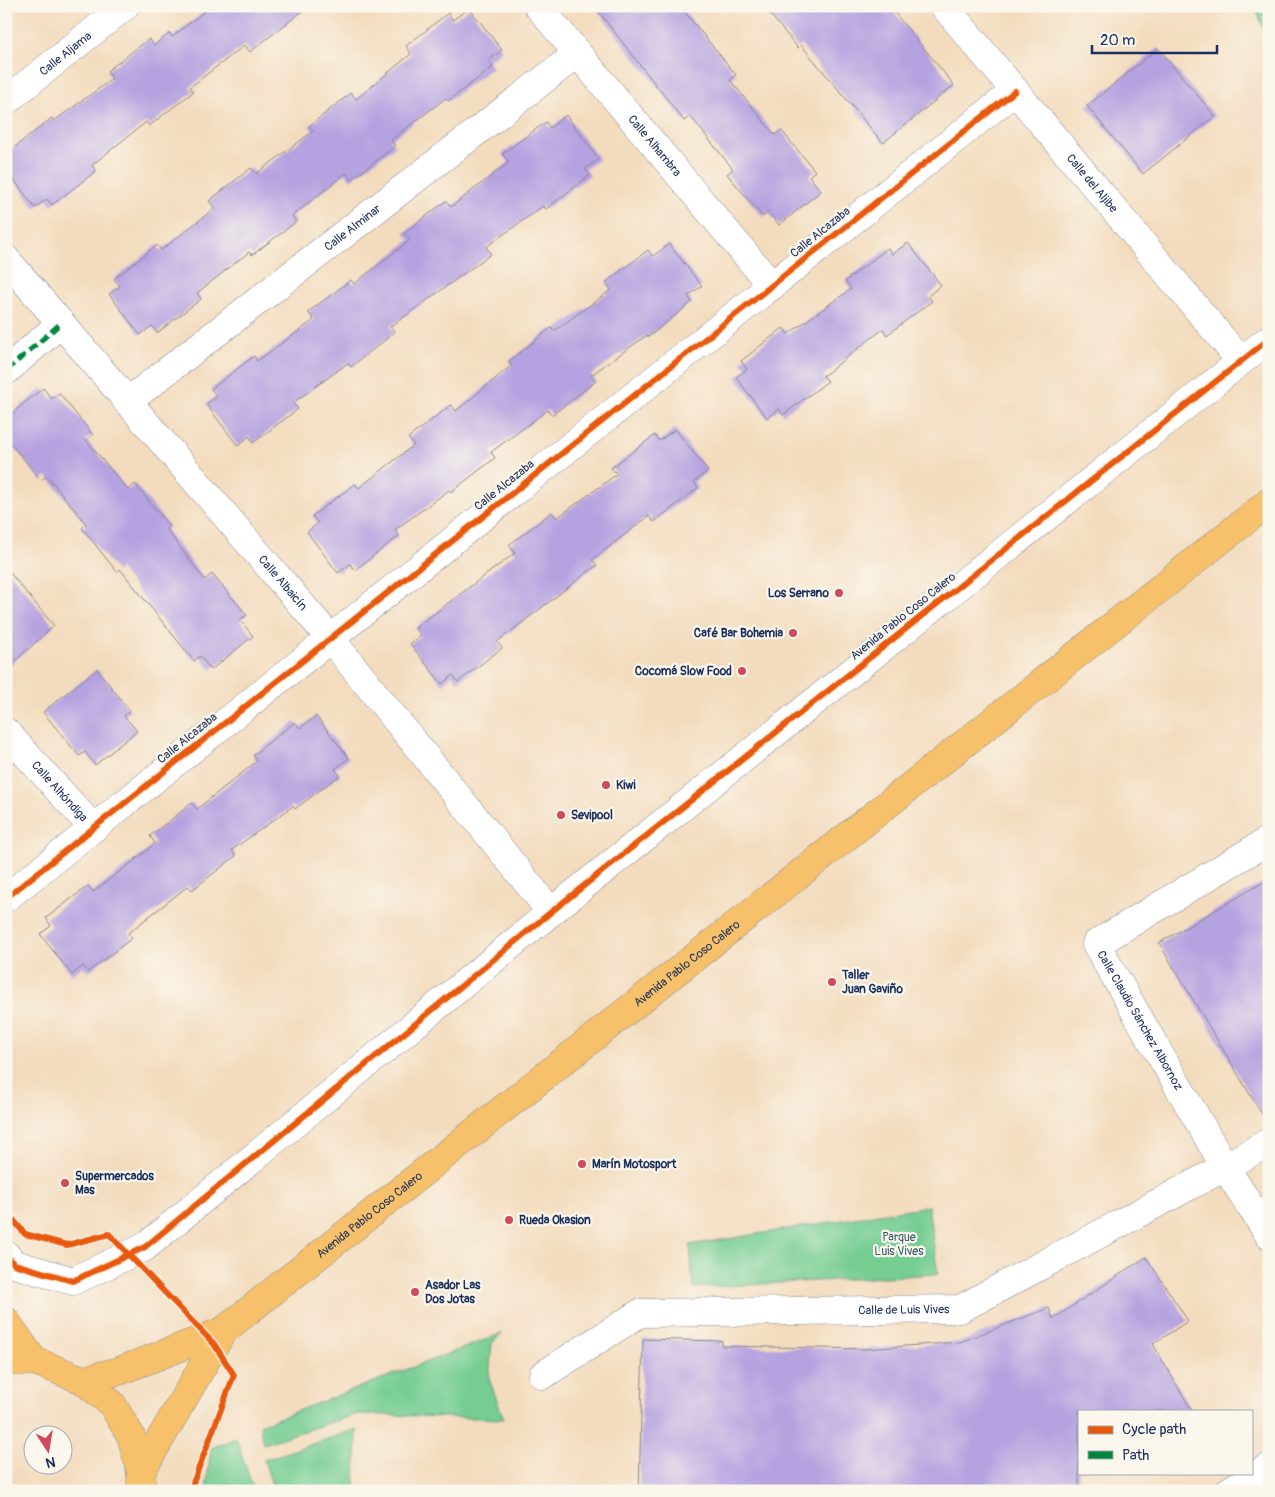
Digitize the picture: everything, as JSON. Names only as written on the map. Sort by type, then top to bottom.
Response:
[{"type":"main road","name":"Avenida Pablo Coso Calero","points":[[223,1331],[1269,502]]},
{"type":"main road","points":[[6,1321],[34,1361]]},
{"type":"main road","points":[[84,1380],[119,1371],[223,1331]]},
{"type":"main road","points":[[141,1482],[223,1331]]},
{"type":"main road","points":[[6,1361],[34,1361],[84,1380],[112,1404],[132,1436],[141,1482]]},
{"type":"street","name":"Calle Aljama","points":[[6,101],[125,6]]},
{"type":"street","name":"Calle Alhambra","points":[[538,6],[772,286]]},
{"type":"street","name":"Calle del Aljibe","points":[[944,6],[1240,360]]},
{"type":"street","name":"Calle Alminar","points":[[127,402],[578,54]]},
{"type":"street","name":"Calle Alcazaba","points":[[6,898],[1015,90]]},
{"type":"street","name":"Calle Albaicín","points":[[6,259],[330,638],[551,912]]},
{"type":"street","points":[[6,371],[60,323]]},
{"type":"street","name":"Avenida Pablo Coso Calero","points":[[6,1254],[14,1264],[73,1281],[145,1247],[551,912],[1240,360],[1269,339]]},
{"type":"street","name":"Calle Alhóndiga","points":[[6,732],[93,828]]},
{"type":"street","name":"Calle Claudio Sánchez Albornoz","points":[[1226,1167],[1096,944],[1269,840]]},
{"type":"street","name":"Calle de Luis Vives","points":[[543,1375],[640,1312],[960,1309],[1226,1167],[1269,1142]]},
{"type":"street","points":[[1226,1167],[1269,1235]]},
{"type":"street","points":[[1229,1491],[1269,1467]]},
{"type":"green space","points":[[1255,6],[1269,6],[1269,43]]},
{"type":"green space","name":"Parque Luis Vives","points":[[928,1206],[938,1274],[693,1288],[690,1245]]},
{"type":"green space","points":[[503,1333],[492,1343],[489,1379],[504,1419],[358,1414],[263,1444],[260,1425]]},
{"type":"green space","points":[[357,1429],[355,1491],[274,1491],[264,1460]]},
{"type":"green space","points":[[236,1438],[254,1491],[206,1491],[211,1448]]},
{"type":"building","points":[[211,6],[309,6],[250,52],[245,45],[190,87],[193,92],[149,126],[146,122],[92,165],[96,171],[52,205],[47,199],[35,208],[6,169],[6,154],[52,118],[54,121],[112,79],[107,71],[149,39],[154,45],[170,33],[172,37]]},
{"type":"building","points":[[594,6],[680,6],[736,75],[730,80],[775,135],[781,130],[815,171],[809,176],[821,191],[779,225],[768,212],[763,217],[727,174],[733,169],[690,116],[684,121]]},
{"type":"building","points":[[763,6],[889,6],[954,85],[883,143],[801,45],[798,48]]},
{"type":"building","points":[[469,8],[502,50],[488,61],[493,67],[448,101],[446,98],[391,140],[395,146],[351,180],[346,173],[292,216],[296,222],[252,255],[249,252],[197,293],[201,299],[157,333],[152,326],[140,335],[109,294],[120,286],[114,279],[157,245],[161,250],[215,208],[209,201],[251,168],[256,174],[313,131],[309,126],[351,93],[356,99],[411,54],[406,46],[448,13],[453,20]]},
{"type":"building","points":[[1158,48],[1215,116],[1143,174],[1087,106]]},
{"type":"building","points":[[566,115],[599,159],[585,169],[590,175],[546,209],[543,206],[486,247],[491,254],[390,327],[395,332],[351,367],[348,363],[293,403],[298,409],[253,443],[249,436],[238,446],[206,404],[217,396],[211,389],[254,356],[257,361],[314,320],[308,312],[351,280],[354,284],[410,240],[404,233],[446,201],[451,207],[509,162],[502,154],[546,122],[550,128]]},
{"type":"building","points":[[908,243],[941,285],[928,296],[932,301],[887,335],[883,329],[823,376],[828,381],[783,415],[779,409],[767,418],[736,377],[747,369],[741,361],[783,328],[788,334],[851,289],[845,281],[888,248],[892,254]]},
{"type":"building","points":[[669,244],[702,286],[688,296],[692,302],[648,337],[647,335],[591,375],[596,381],[552,415],[548,410],[491,452],[495,458],[451,492],[449,490],[395,530],[399,536],[355,570],[350,564],[338,573],[307,532],[318,523],[312,516],[355,484],[359,488],[414,445],[408,438],[451,405],[456,411],[512,365],[509,361],[551,328],[554,331],[611,290],[606,282],[648,250],[653,256]]},
{"type":"building","points":[[43,388],[52,399],[59,393],[93,435],[86,440],[128,490],[135,484],[169,526],[166,529],[205,580],[212,574],[247,615],[240,620],[253,636],[211,670],[200,656],[194,661],[120,569],[117,572],[82,528],[86,524],[47,476],[41,480],[6,438],[6,418]]},
{"type":"building","points":[[675,429],[708,471],[694,482],[698,488],[654,522],[649,516],[592,560],[597,565],[497,642],[502,648],[458,682],[453,675],[442,684],[410,644],[421,635],[415,628],[515,553],[509,545],[552,512],[557,518],[617,474],[611,468],[655,435],[659,441]]},
{"type":"building","points":[[6,568],[54,626],[6,669]]},
{"type":"building","points":[[97,669],[130,711],[124,716],[137,731],[95,765],[85,752],[79,756],[43,712]]},
{"type":"building","points":[[316,716],[349,758],[335,769],[340,775],[295,809],[293,806],[232,850],[236,856],[192,890],[188,886],[128,933],[132,938],[88,972],[83,966],[72,975],[40,934],[51,926],[46,918],[88,886],[93,892],[145,852],[155,843],[150,836],[192,803],[197,809],[257,761],[253,755],[295,722],[300,728]]},
{"type":"building","points":[[1269,879],[1269,1126],[1159,943]]},
{"type":"building","points":[[1146,1257],[1188,1321],[1153,1344],[1191,1410],[1078,1410],[1079,1491],[639,1491],[643,1339],[722,1341],[722,1346],[865,1349],[960,1342],[1049,1308],[1053,1319]]},
{"type":"marked path","points":[[6,371],[61,323]]},
{"type":"cycle path","points":[[6,898],[1015,91]]},
{"type":"cycle path","points":[[6,1255],[14,1264],[73,1281],[145,1247],[551,912],[1269,339]]},
{"type":"cycle path","points":[[6,1211],[25,1234],[67,1245],[109,1234],[214,1344],[234,1375],[190,1491]]},
{"type":"place","name":"Los Serrano","points":[[839,593]]},
{"type":"place","name":"Café Bar Bohemia","points":[[793,633]]},
{"type":"place","name":"Cocomá Slow Food","points":[[742,671]]},
{"type":"place","name":"Kiwi","points":[[606,785]]},
{"type":"place","name":"Sevipool","points":[[561,815]]},
{"type":"place","name":"Taller Juan Gaviño","points":[[832,982]]},
{"type":"place","name":"Marín Motosport","points":[[582,1164]]},
{"type":"place","name":"Supermercados Mas","points":[[65,1183]]},
{"type":"place","name":"Rueda Okasion","points":[[509,1220]]},
{"type":"place","name":"Asador Las Dos Jotas","points":[[415,1292]]}]
